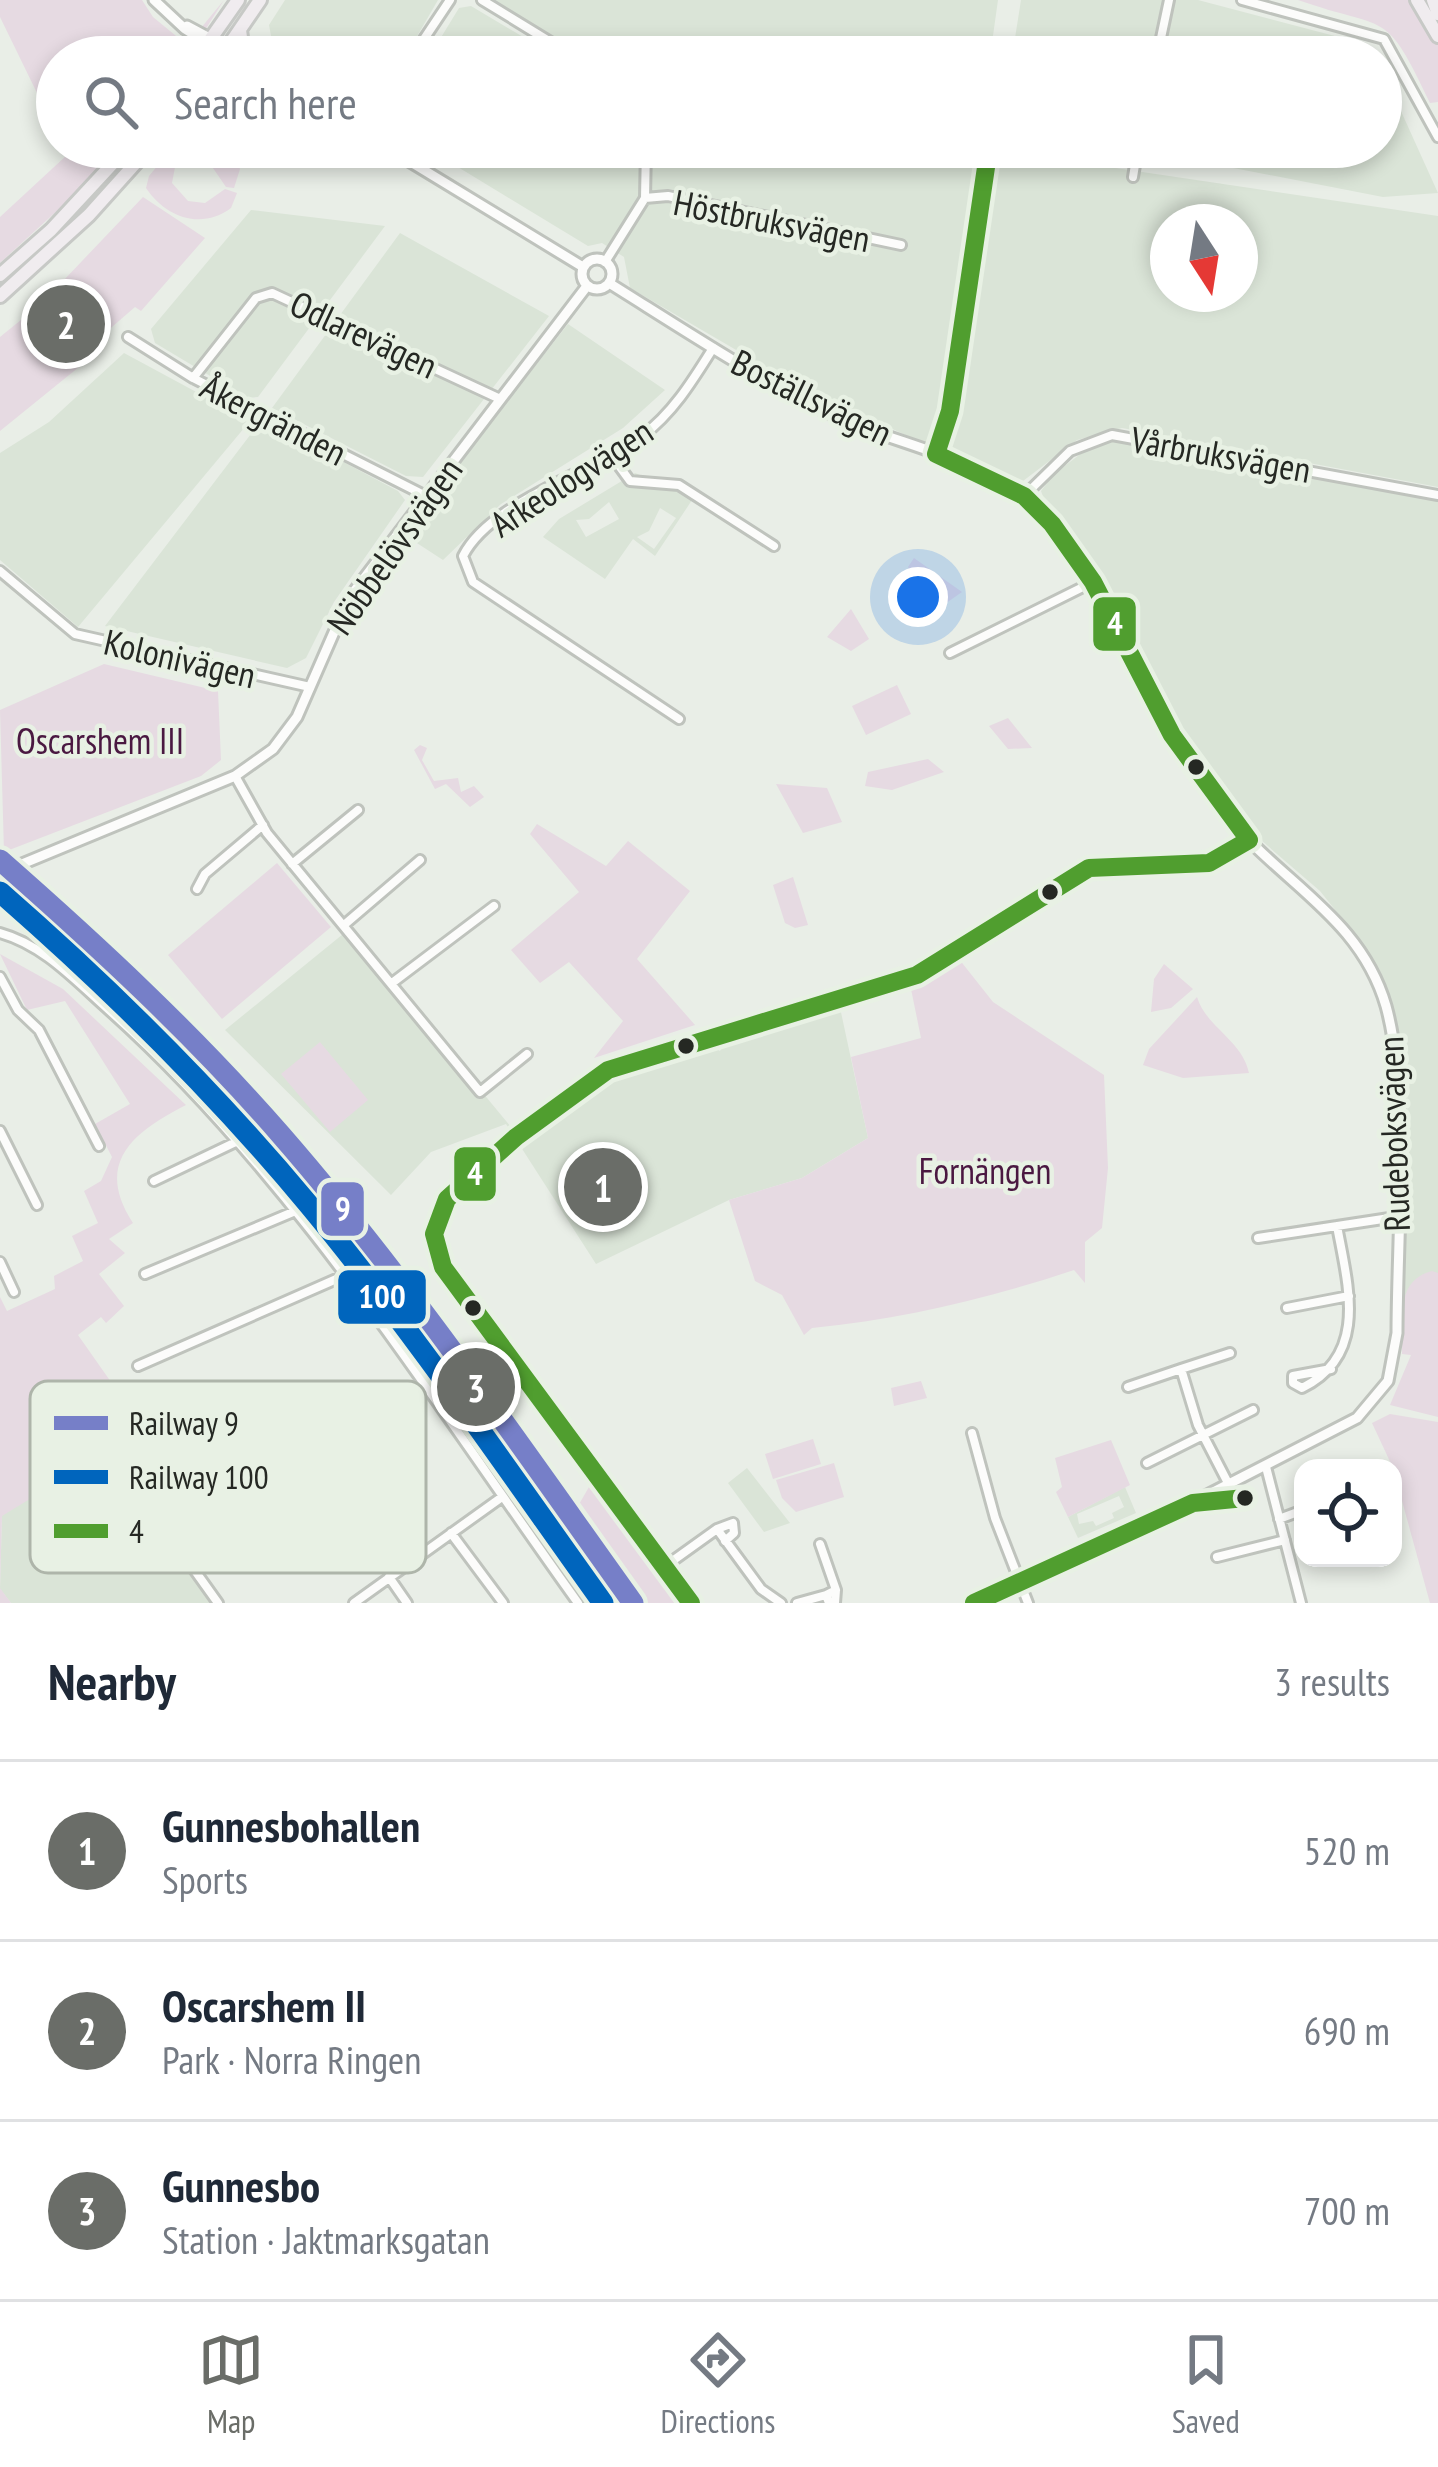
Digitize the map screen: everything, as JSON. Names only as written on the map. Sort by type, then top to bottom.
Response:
[{"type":"main road","points":[[220,36],[222,23],[238,0]]},
{"type":"main road","points":[[232,36],[260,0]]},
{"type":"main road","points":[[1417,0],[1438,36]]},
{"type":"main road","points":[[1433,0],[1438,14]]},
{"type":"main road","points":[[241,28],[241,36]]},
{"type":"main road","points":[[0,275],[51,230],[109,168]]},
{"type":"main road","points":[[0,296],[76,228],[131,168]]},
{"type":"street","points":[[154,0],[197,36]]},
{"type":"street","points":[[426,36],[450,0]]},
{"type":"street","points":[[482,0],[541,36]]},
{"type":"street","points":[[1161,36],[1169,0]]},
{"type":"street","points":[[1242,0],[1378,36]]},
{"type":"street","points":[[1402,65],[1438,137]]},
{"type":"street","points":[[420,168],[583,267],[587,286],[600,289],[609,283],[612,274],[605,262],[593,260],[583,267]]},
{"type":"street","points":[[645,198],[646,168]]},
{"type":"street","points":[[1132,177],[1134,168]]},
{"type":"street","name":"Höstbruksvägen","points":[[605,262],[645,198],[677,197],[901,245]]},
{"type":"street","name":"Boställsvägen","points":[[609,283],[830,414],[961,463],[1024,496]]},
{"type":"street","name":"Nöbbelövsvägen","points":[[0,873],[236,776],[283,738],[341,611],[424,495],[587,286]]},
{"type":"street","name":"Odlarevägen","points":[[193,378],[256,298],[272,293],[498,398]]},
{"type":"street","name":"Åkergränden","points":[[128,337],[193,378],[424,495]]},
{"type":"street","name":"Arkeologvägen","points":[[679,719],[482,588],[463,564],[470,543],[501,519],[642,436],[674,406],[712,348]]},
{"type":"street","name":"Vårbruksvägen","points":[[1024,496],[1070,451],[1112,435],[1438,494]]},
{"type":"street","points":[[611,455],[630,481],[679,485],[773,547]]},
{"type":"street","name":"Rudeboksvägen","points":[[974,1603],[1229,1485],[1357,1418],[1383,1392],[1395,1360],[1395,1060],[1382,995],[1366,961],[1330,911],[1249,840],[1172,735],[1093,583],[1052,524],[1024,496]]},
{"type":"street","name":"Kolonivägen","points":[[0,571],[75,634],[310,687]]},
{"type":"street","points":[[950,652],[1093,583]]},
{"type":"street","points":[[236,776],[262,825],[292,864],[480,1091],[527,1054]]},
{"type":"street","points":[[292,864],[358,810]]},
{"type":"street","points":[[197,889],[205,874],[262,825]]},
{"type":"street","points":[[842,998],[929,969],[1089,868],[1111,863],[1200,867],[1225,858],[1249,840]]},
{"type":"street","points":[[344,925],[420,860]]},
{"type":"street","points":[[392,983],[494,906]]},
{"type":"street","points":[[0,933],[29,942],[172,1067],[240,1140],[419,1381]]},
{"type":"street","points":[[0,977],[18,1010],[39,1030],[99,1146]]},
{"type":"street","points":[[0,1131],[37,1205]]},
{"type":"street","points":[[154,1181],[240,1140]]},
{"type":"street","points":[[145,1274],[292,1212]]},
{"type":"street","points":[[1258,1238],[1396,1217]]},
{"type":"street","points":[[1331,1369],[1346,1345],[1349,1296],[1337,1226]]},
{"type":"street","points":[[0,1262],[14,1292]]},
{"type":"street","points":[[138,1366],[341,1277]]},
{"type":"street","points":[[1288,1308],[1349,1296]]},
{"type":"street","points":[[500,1344],[691,1603]]},
{"type":"street","points":[[1128,1388],[1230,1353]]},
{"type":"street","points":[[1181,1369],[1203,1436],[1229,1485]]},
{"type":"street","points":[[426,1391],[578,1603]]},
{"type":"street","points":[[1147,1463],[1253,1410]]},
{"type":"street","points":[[972,1433],[995,1518],[1028,1603]]},
{"type":"street","points":[[1266,1467],[1301,1603]]},
{"type":"street","points":[[426,1551],[502,1497]]},
{"type":"street","points":[[1280,1519],[1294,1514]]},
{"type":"street","points":[[664,1567],[733,1522],[734,1533],[725,1541]]},
{"type":"street","points":[[717,1529],[771,1600],[781,1603]]},
{"type":"street","points":[[451,1533],[503,1603]]},
{"type":"street","points":[[1217,1558],[1285,1540]]},
{"type":"street","points":[[797,1603],[830,1600],[836,1590],[820,1544]]},
{"type":"street","points":[[197,1573],[218,1603]]},
{"type":"street","points":[[353,1603],[395,1573]]},
{"type":"street","points":[[389,1577],[407,1603]]},
{"type":"shaded area","points":[[285,0],[438,0],[417,36],[271,36],[269,25]]},
{"type":"shaded area","points":[[489,0],[998,0],[993,36],[550,36]]},
{"type":"shaded area","points":[[1021,0],[1198,0],[1335,36],[1015,36]]},
{"type":"shaded area","points":[[471,6],[522,36],[442,36],[459,8]]},
{"type":"shaded area","points":[[1402,113],[1438,193],[1383,197],[1233,168],[1402,168]]},
{"type":"shaded area","points":[[460,168],[975,168],[938,416],[927,445],[791,382],[630,288],[624,257],[602,243],[588,246]]},
{"type":"shaded area","points":[[997,168],[1115,168],[1438,216],[1438,487],[1122,428],[1077,440],[1023,481],[949,452]]},
{"type":"shaded area","points":[[251,210],[385,226],[258,397],[247,398],[155,343],[151,329]]},
{"type":"shaded area","points":[[400,233],[549,316],[423,477],[406,476],[272,408]]},
{"type":"shaded area","points":[[568,324],[665,390],[623,428],[501,504],[443,560],[403,534]]},
{"type":"shaded area","points":[[124,353],[250,421],[78,627],[0,560],[0,453],[49,422]]},
{"type":"shaded area","points":[[270,423],[398,491],[405,500],[334,602],[306,658],[287,668],[105,626],[257,426]]},
{"type":"shaded area","points":[[1110,441],[1140,441],[1438,501],[1438,1332],[1400,1340],[1404,1229],[1409,1222],[1403,1198],[1402,1090],[1387,998],[1368,951],[1320,891],[1233,816],[1172,725],[1088,561],[1046,505],[1041,491],[1054,474],[1087,449]]},
{"type":"shaded area","points":[[635,473],[694,497],[655,556],[633,539],[605,579],[543,537],[559,519]],"holes":[[[609,502],[619,519],[586,537],[576,520],[589,519]],[[660,508],[676,518],[654,549],[637,537],[649,531]]]},
{"type":"shaded area","points":[[0,855],[120,960],[279,1123],[400,1269],[609,1566],[616,1562],[643,1603],[613,1603],[595,1577],[601,1572],[413,1311],[252,1121],[90,957],[0,875]]},
{"type":"shaded area","points":[[348,930],[525,1144],[612,1075],[708,1042],[720,1051],[728,1037],[839,1003],[868,1138],[802,1178],[729,1200],[596,1264],[506,1124],[431,1152],[391,1195],[225,1030]]},
{"type":"shaded area","points":[[747,1468],[790,1523],[764,1532],[728,1483]]},
{"type":"shaded area","points":[[1125,1487],[1136,1513],[1078,1538],[1068,1517]],"holes":[[[1119,1496],[1124,1507],[1096,1526],[1093,1521],[1079,1524],[1077,1514]]]},
{"type":"shaded area","points":[[30,1497],[30,1573],[191,1573],[212,1603],[11,1603],[0,1589],[2,1514]]},
{"type":"green space","points":[[0,0],[142,0],[153,17],[176,36],[36,36],[36,91],[0,17]]},
{"type":"green space","points":[[224,0],[201,36],[194,36]]},
{"type":"green space","points":[[1298,0],[1412,0],[1420,22],[1438,43],[1438,102],[1430,103],[1402,49],[1402,36],[1392,36],[1368,21]]},
{"type":"green space","points":[[53,168],[99,168],[0,263],[0,217]]},
{"type":"green space","points":[[156,168],[175,168],[172,183],[188,201],[205,203],[225,189],[237,193],[231,208],[220,215],[185,217],[154,198],[146,188]]},
{"type":"green space","points":[[213,168],[239,168],[234,188],[226,187]]},
{"type":"green space","points":[[143,197],[205,238],[141,311],[135,307],[90,346],[95,354],[0,431],[0,337],[43,302]]},
{"type":"green space","points":[[914,558],[962,592],[932,613],[908,567]]},
{"type":"green space","points":[[851,609],[869,639],[851,651],[827,637]]},
{"type":"green space","name":"Oscarshem III","points":[[104,664],[218,691],[221,760],[201,776],[4,852],[0,710]]},
{"type":"green space","points":[[897,685],[911,714],[866,735],[852,706]]},
{"type":"green space","points":[[1008,718],[1032,748],[1008,749],[989,726]]},
{"type":"green space","points":[[420,745],[427,748],[422,760],[434,781],[458,778],[461,792],[474,786],[484,797],[470,807],[446,784],[435,789],[414,750]]},
{"type":"green space","points":[[928,759],[944,772],[892,790],[865,786],[868,772]]},
{"type":"green space","points":[[776,784],[827,788],[842,822],[803,833]]},
{"type":"green space","points":[[537,824],[606,866],[628,841],[690,891],[637,959],[695,1025],[594,1058],[623,1021],[569,962],[540,983],[511,950],[579,892],[530,834]]},
{"type":"green space","points":[[277,863],[331,927],[222,1019],[168,955]]},
{"type":"green space","points":[[793,877],[808,925],[795,928],[785,923],[773,885]]},
{"type":"green space","points":[[0,954],[63,989],[186,1105],[136,1138],[119,1166],[117,1182],[133,1223],[109,1239],[125,1253],[99,1274],[124,1306],[106,1323],[101,1317],[78,1335],[110,1381],[30,1381],[30,1499],[2,1516],[0,1588],[0,1297],[7,1311],[55,1289],[54,1276],[83,1261],[72,1236],[98,1223],[84,1191],[101,1181],[112,1157],[95,1124],[130,1104],[65,1001],[27,1010]]},
{"type":"green space","name":"Fornängen","points":[[959,959],[993,1002],[1104,1075],[1108,1168],[1102,1228],[1085,1242],[1085,1283],[1074,1270],[977,1299],[812,1328],[804,1335],[782,1295],[755,1281],[729,1200],[802,1178],[868,1138],[851,1057],[921,1038],[910,984]]},
{"type":"green space","points":[[1164,964],[1193,989],[1171,1008],[1151,1012],[1154,979]]},
{"type":"green space","points":[[1197,997],[1239,1051],[1249,1073],[1183,1078],[1143,1065],[1149,1049]]},
{"type":"green space","points":[[320,1042],[368,1100],[330,1132],[281,1074]]},
{"type":"green space","points":[[1438,1273],[1438,1417],[1390,1405],[1411,1355],[1402,1354],[1406,1293],[1420,1276]]},
{"type":"green space","points":[[921,1381],[927,1398],[894,1406],[891,1388]]},
{"type":"green space","points":[[1390,1414],[1438,1422],[1438,1603],[1430,1603],[1402,1501],[1402,1459],[1389,1459],[1372,1423]]},
{"type":"green space","points":[[813,1439],[821,1464],[773,1479],[765,1454]]},
{"type":"green space","points":[[1111,1440],[1130,1485],[1068,1517],[1056,1492],[1062,1487],[1055,1458]]},
{"type":"green space","points":[[834,1463],[844,1497],[796,1512],[782,1498],[776,1480]]},
{"type":"green space","points":[[593,1480],[659,1567],[654,1576],[663,1574],[683,1603],[643,1603],[578,1506]]},
{"type":"rail line","name":"9","points":[[0,860],[145,993],[281,1135],[419,1306],[633,1603]]},
{"type":"rail line","name":"100","points":[[0,892],[161,1042],[309,1205],[423,1351],[603,1603]]},
{"type":"transit line","name":"4","points":[[936,454],[950,411],[986,168]]},
{"type":"transit line","name":"4","points":[[936,454],[1024,496],[1052,524],[1093,582],[1172,735],[1249,840]]},
{"type":"transit line","name":"4","points":[[691,1603],[443,1267],[434,1234],[447,1199],[516,1137],[608,1070],[917,975],[1089,868],[1209,863],[1249,840]]},
{"type":"transit line","name":"4","points":[[974,1603],[1193,1503],[1245,1498]]},
{"type":"place","name":"Oscarshem II","points":[[66,324]]},
{"type":"place","name":"Gunnesbohallen","points":[[603,1187]]},
{"type":"place","name":"Gunnesbo","points":[[476,1387]]}]
